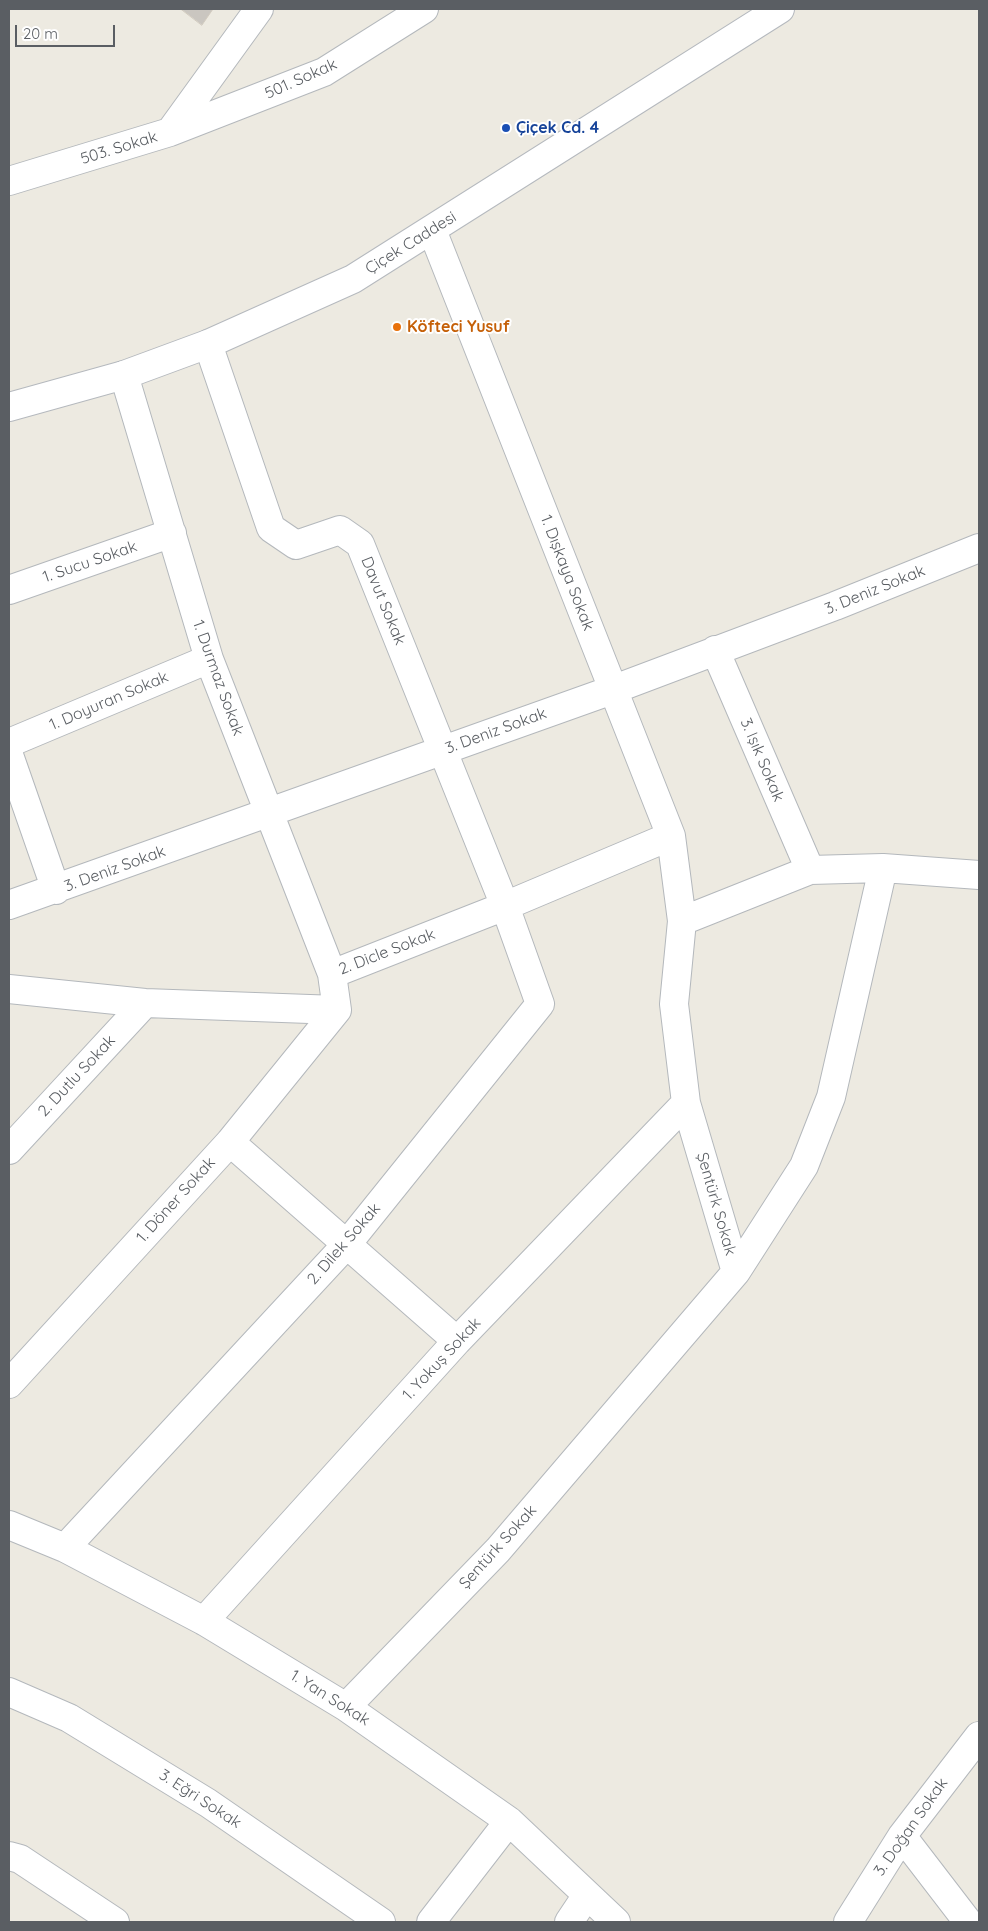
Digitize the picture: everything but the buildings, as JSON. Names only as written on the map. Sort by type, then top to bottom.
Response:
[{"type":"street","name":"503. Sokak","points":[[9,181],[170,132],[260,9]]},
{"type":"street","name":"501. Sokak","points":[[170,132],[324,72],[424,9]]},
{"type":"street","name":"Çiçek Caddesi","points":[[9,407],[124,375],[208,344],[353,279],[780,9]]},
{"type":"street","name":"1. Dışkaya Sokak","points":[[432,230],[671,836],[682,921]]},
{"type":"street","name":"Davut Sokak","points":[[208,344],[271,528],[296,545],[340,530],[360,544],[505,906]]},
{"type":"street","name":"1. Durmaz Sokak","points":[[124,375],[209,659],[332,974]]},
{"type":"street","name":"1. Sucu Sokak","points":[[9,590],[172,533]]},
{"type":"street","name":"3. Deniz Sokak","points":[[9,905],[56,890],[612,690],[835,606],[979,548]]},
{"type":"street","name":"3. Işık Sokak","points":[[715,650],[810,870]]},
{"type":"street","name":"1. Doyuran Sokak","points":[[9,743],[209,659]]},
{"type":"street","points":[[9,755],[56,890]]},
{"type":"street","name":"2. Dicle Sokak","points":[[337,1010],[332,974],[505,906],[671,836]]},
{"type":"street","points":[[736,1272],[804,1166],[831,1097],[883,868]]},
{"type":"street","points":[[682,921],[810,870],[883,868],[979,875]]},
{"type":"street","name":"2. Dilek Sokak","points":[[65,1548],[347,1244],[540,1004],[505,906]]},
{"type":"street","name":"Şentürk Sokak","points":[[346,1707],[498,1550],[736,1272],[686,1103],[674,1004],[682,921]]},
{"type":"street","points":[[9,988],[145,1003],[337,1010]]},
{"type":"street","name":"2. Dutlu Sokak","points":[[9,1150],[145,1003]]},
{"type":"street","name":"1. Döner Sokak","points":[[9,1384],[230,1142],[337,1010]]},
{"type":"street","name":"1. Yokuş Sokak","points":[[204,1621],[457,1340],[686,1103]]},
{"type":"street","points":[[230,1142],[457,1340]]},
{"type":"street","name":"1. Yan Sokak","points":[[9,1525],[65,1548],[204,1621],[346,1707],[510,1820],[616,1922]]},
{"type":"street","name":"3. Eğri Sokak","points":[[9,1692],[69,1718],[208,1803],[382,1922]]},
{"type":"street","name":"3. Doğan Sokak","points":[[848,1922],[902,1836],[979,1736]]},
{"type":"street","points":[[431,1922],[510,1820]]},
{"type":"street","points":[[902,1836],[968,1922]]},
{"type":"street","points":[[9,1856],[20,1859],[115,1922]]},
{"type":"street","points":[[568,1922],[586,1895]]},
{"type":"place","name":"Çiçek Cd. 4","points":[[506,128]]},
{"type":"place","name":"Köfteci Yusuf","points":[[397,327]]}]
